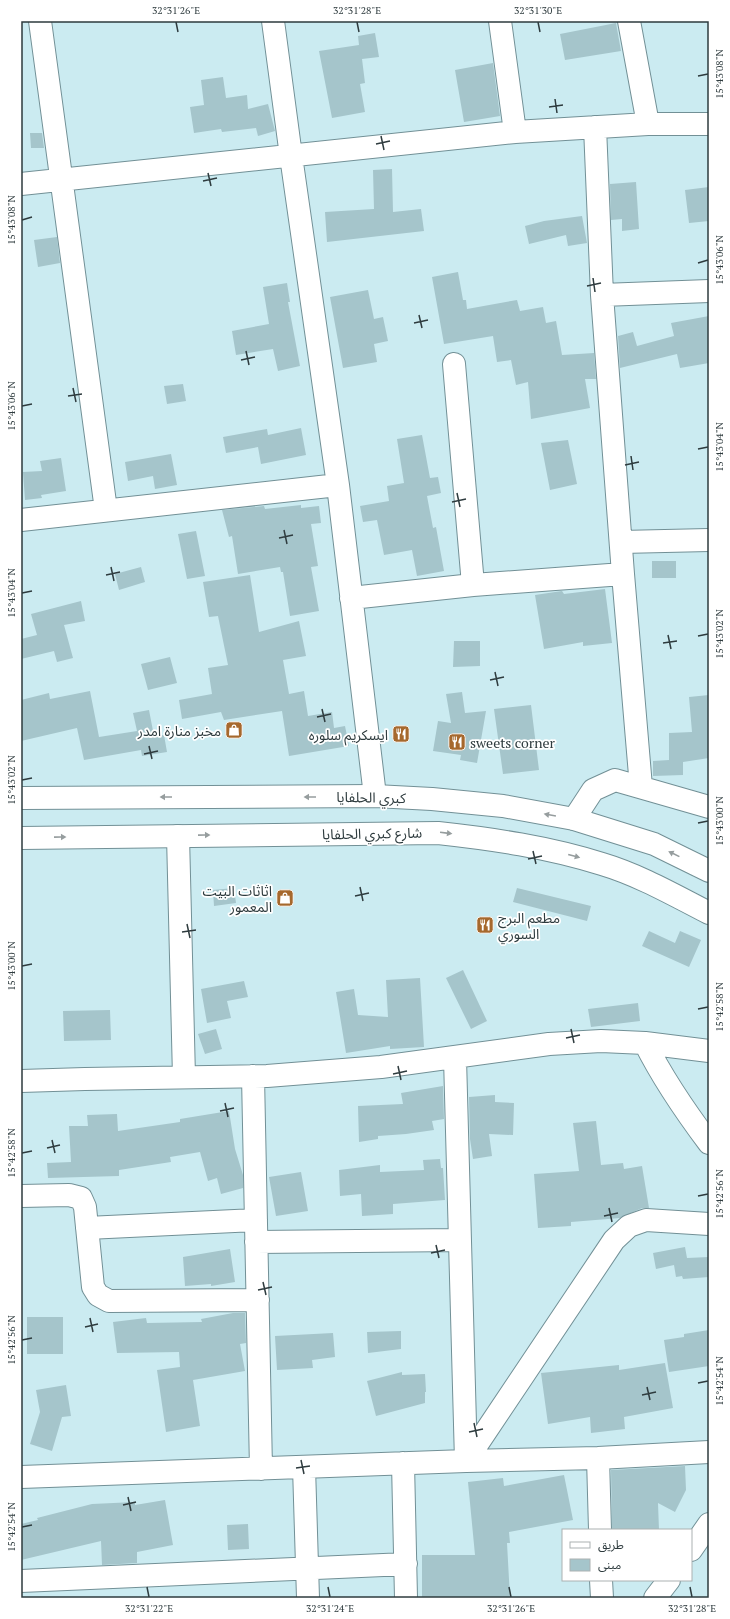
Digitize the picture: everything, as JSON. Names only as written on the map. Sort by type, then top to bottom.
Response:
[{"type":"street","points":[[273,21],[290,156],[338,485],[375,796]]},
{"type":"street","points":[[500,21],[515,132]]},
{"type":"street","points":[[629,21],[648,124]]},
{"type":"street","points":[[34,24],[61,180],[106,510]]},
{"type":"street","points":[[21,184],[515,132],[648,124],[709,124]]},
{"type":"street","points":[[595,127],[602,295],[641,787]]},
{"type":"street","points":[[602,295],[709,291]]},
{"type":"street","points":[[454,364],[473,585]]},
{"type":"street","points":[[21,520],[338,485]]},
{"type":"street","points":[[621,542],[709,540]]},
{"type":"street","points":[[351,598],[473,585],[623,574]]},
{"type":"street","points":[[574,819],[593,790],[615,780],[709,807]]},
{"type":"street","name":"كبري الحلفايا","points":[[21,798],[375,796],[432,799],[487,805],[574,819],[654,844],[709,871]]},
{"type":"street","name":"شارع كبري الحلفايا","points":[[21,838],[438,833],[497,839],[555,851],[603,864],[658,886],[709,913]]},
{"type":"street","points":[[178,836],[184,1077]]},
{"type":"street","points":[[21,1081],[253,1076],[373,1067],[455,1058],[549,1044],[601,1041],[645,1043],[709,1050]]},
{"type":"street","points":[[645,1043],[675,1097],[709,1143]]},
{"type":"street","points":[[455,1058],[466,1461]]},
{"type":"street","points":[[253,1076],[261,1469]]},
{"type":"street","points":[[21,1196],[69,1195],[80,1198],[85,1207],[93,1287],[98,1295],[109,1301],[258,1300]]},
{"type":"street","points":[[87,1228],[256,1220]]},
{"type":"street","points":[[466,1461],[614,1240],[629,1226],[646,1220],[709,1224]]},
{"type":"street","points":[[256,1242],[459,1240]]},
{"type":"street","points":[[21,1477],[403,1463],[598,1458],[709,1452]]},
{"type":"street","points":[[598,1458],[600,1529]]},
{"type":"street","points":[[403,1463],[406,1598]]},
{"type":"street","points":[[304,1467],[308,1598]]},
{"type":"street","points":[[692,1549],[709,1524]]},
{"type":"street","points":[[21,1581],[406,1564]]},
{"type":"street","points":[[601,1581],[602,1598]]},
{"type":"street","points":[[655,1598],[668,1581]]},
{"type":"building","points":[[616,23],[621,51],[565,60],[560,34]]},
{"type":"building","points":[[375,33],[379,57],[362,59],[365,83],[360,84],[365,112],[332,118],[319,51],[359,45],[358,36]]},
{"type":"building","points":[[493,63],[500,116],[464,122],[455,70]]},
{"type":"building","points":[[223,77],[226,98],[247,95],[248,109],[268,104],[275,131],[258,136],[256,128],[222,132],[221,129],[194,133],[190,107],[204,105],[201,80]]},
{"type":"building","points":[[30,133],[42,133],[44,148],[31,148]]},
{"type":"building","points":[[392,169],[393,212],[421,209],[424,231],[327,242],[325,212],[374,209],[373,170]]},
{"type":"building","points":[[636,182],[639,229],[622,231],[622,219],[611,220],[610,184]]},
{"type":"building","points":[[709,187],[709,221],[689,223],[685,190]]},
{"type":"building","points":[[582,216],[587,243],[568,246],[566,235],[529,244],[525,226],[544,221]]},
{"type":"building","points":[[57,237],[60,263],[38,267],[34,240]]},
{"type":"building","points":[[458,272],[463,300],[466,300],[467,309],[517,300],[520,311],[543,307],[546,323],[556,321],[562,355],[594,353],[596,379],[585,379],[590,408],[531,419],[528,382],[516,385],[511,360],[497,362],[493,336],[444,344],[432,277]]},
{"type":"building","points":[[287,283],[290,302],[288,302],[300,366],[278,371],[273,349],[236,355],[232,331],[269,324],[263,287]]},
{"type":"building","points":[[368,290],[374,319],[383,317],[388,341],[374,344],[377,362],[343,368],[330,297]]},
{"type":"building","points":[[709,316],[709,363],[680,368],[677,354],[620,368],[618,336],[633,332],[637,346],[674,336],[671,323]]},
{"type":"building","points":[[183,384],[186,401],[167,404],[164,386]]},
{"type":"building","points":[[301,428],[306,455],[261,464],[258,447],[226,453],[223,437],[267,429],[268,435]]},
{"type":"building","points":[[422,435],[430,478],[438,477],[441,493],[427,496],[433,528],[436,527],[444,571],[417,576],[412,550],[384,555],[377,520],[363,522],[360,506],[389,501],[387,486],[404,483],[397,439]]},
{"type":"building","points":[[568,440],[577,484],[550,490],[541,443]]},
{"type":"building","points":[[171,454],[177,485],[155,489],[153,476],[128,481],[125,462]]},
{"type":"building","points":[[61,458],[66,491],[41,495],[42,498],[25,500],[23,472],[42,471],[40,461]]},
{"type":"building","points":[[301,505],[301,508],[319,506],[321,523],[311,524],[318,566],[311,567],[319,611],[290,616],[283,572],[281,572],[280,567],[238,574],[232,536],[229,537],[222,510],[264,506],[265,509]]},
{"type":"building","points":[[196,531],[205,576],[187,579],[178,534]]},
{"type":"building","points":[[652,561],[676,561],[676,578],[652,578]]},
{"type":"building","points":[[141,567],[145,582],[119,590],[115,574]]},
{"type":"building","points":[[250,575],[259,632],[299,621],[306,656],[283,660],[289,694],[304,691],[308,716],[332,712],[334,728],[345,726],[349,746],[289,756],[282,711],[224,720],[221,712],[182,719],[179,700],[212,694],[208,668],[228,665],[218,616],[209,617],[203,582]]},
{"type":"building","points":[[605,589],[612,643],[583,646],[583,642],[544,649],[535,595],[562,591],[564,594]]},
{"type":"building","points":[[81,601],[85,621],[64,625],[73,658],[57,662],[54,651],[21,659],[21,639],[37,635],[31,614]]},
{"type":"building","points":[[454,641],[480,641],[480,666],[453,667]]},
{"type":"building","points":[[170,657],[177,683],[148,690],[141,664]]},
{"type":"building","points":[[90,691],[99,737],[137,731],[133,713],[149,710],[154,736],[164,735],[167,752],[142,756],[141,750],[84,760],[77,728],[21,741],[21,700],[49,693],[50,699]]},
{"type":"building","points":[[462,692],[465,713],[486,711],[477,763],[460,760],[461,755],[433,751],[438,721],[451,723],[446,694]]},
{"type":"building","points":[[709,695],[709,758],[683,762],[683,775],[653,776],[653,761],[669,760],[669,733],[692,732],[689,697]]},
{"type":"building","points":[[531,705],[539,770],[503,774],[494,709]]},
{"type":"building","points":[[234,888],[236,903],[214,906],[213,890]]},
{"type":"building","points":[[517,888],[591,906],[587,921],[513,902]]},
{"type":"building","points":[[649,931],[675,943],[680,931],[701,940],[689,967],[642,946]]},
{"type":"building","points":[[463,970],[487,1021],[471,1029],[446,978]]},
{"type":"building","points":[[420,978],[424,1047],[390,1049],[390,1046],[346,1053],[336,992],[354,989],[358,1015],[388,1017],[386,980]]},
{"type":"building","points":[[244,981],[248,997],[227,1001],[231,1018],[207,1023],[201,989]]},
{"type":"building","points":[[638,1003],[640,1021],[591,1027],[588,1009]]},
{"type":"building","points":[[110,1010],[111,1040],[64,1041],[63,1011]]},
{"type":"building","points":[[216,1029],[222,1049],[205,1054],[198,1034]]},
{"type":"building","points":[[443,1086],[444,1119],[432,1121],[434,1130],[378,1136],[378,1139],[359,1142],[358,1106],[403,1104],[401,1093]]},
{"type":"building","points":[[495,1095],[495,1102],[514,1103],[513,1135],[489,1134],[492,1156],[473,1159],[470,1139],[469,1097]]},
{"type":"building","points":[[229,1111],[235,1149],[243,1175],[243,1188],[221,1194],[217,1178],[208,1181],[200,1152],[170,1157],[171,1162],[119,1170],[119,1176],[48,1178],[47,1163],[71,1162],[69,1126],[88,1126],[87,1115],[117,1114],[118,1131],[180,1122],[180,1119]]},
{"type":"building","points":[[596,1121],[601,1165],[623,1163],[624,1169],[642,1166],[649,1208],[642,1208],[620,1218],[571,1222],[571,1226],[538,1228],[534,1174],[579,1171],[573,1123]]},
{"type":"building","points":[[440,1159],[441,1168],[443,1168],[445,1200],[393,1204],[393,1214],[362,1216],[361,1194],[340,1196],[339,1170],[380,1165],[380,1172],[424,1170],[423,1160]]},
{"type":"building","points":[[301,1172],[308,1211],[276,1216],[269,1177]]},
{"type":"building","points":[[685,1247],[687,1258],[709,1257],[709,1277],[683,1279],[682,1276],[676,1277],[674,1265],[656,1269],[653,1253]]},
{"type":"building","points":[[230,1249],[235,1282],[211,1286],[211,1284],[185,1286],[183,1257]]},
{"type":"building","points":[[233,1313],[245,1313],[246,1343],[240,1344],[245,1371],[193,1380],[200,1426],[166,1432],[157,1370],[180,1367],[179,1352],[117,1353],[113,1322],[146,1318],[147,1323],[202,1322],[201,1319]]},
{"type":"building","points":[[27,1317],[63,1317],[63,1354],[27,1354]]},
{"type":"building","points":[[709,1330],[709,1366],[669,1372],[664,1340],[684,1337],[684,1334]]},
{"type":"building","points":[[401,1331],[401,1349],[368,1353],[367,1332]]},
{"type":"building","points":[[333,1333],[335,1357],[312,1360],[313,1368],[277,1370],[275,1336]]},
{"type":"building","points":[[665,1363],[673,1408],[624,1417],[625,1429],[591,1433],[590,1417],[548,1424],[541,1373],[619,1365],[619,1370]]},
{"type":"building","points":[[402,1372],[402,1375],[425,1374],[425,1403],[376,1416],[367,1381]]},
{"type":"building","points":[[66,1385],[71,1416],[62,1417],[52,1451],[30,1444],[40,1412],[36,1390]]},
{"type":"building","points":[[685,1466],[686,1490],[675,1512],[658,1503],[659,1529],[612,1529],[611,1470]]},
{"type":"building","points":[[564,1475],[573,1520],[509,1532],[510,1543],[507,1543],[510,1598],[422,1598],[422,1555],[475,1555],[468,1482],[503,1478],[504,1486]]},
{"type":"building","points":[[165,1500],[173,1545],[137,1552],[137,1563],[102,1565],[101,1541],[21,1560],[21,1524],[38,1520],[37,1518],[92,1504],[135,1502],[135,1505]]},
{"type":"building","points":[[248,1524],[249,1549],[228,1550],[227,1525]]},
{"type":"place","name":"مخبز منارة امدر","points":[[234,730]]},
{"type":"place","name":"ايسكريم سلوره","points":[[401,734]]},
{"type":"place","name":"sweets corner","points":[[457,742]]},
{"type":"place","name":"اثاثات البيت المعمور","points":[[285,898]]},
{"type":"place","name":"مطعم البرج السوري","points":[[485,925]]}]
